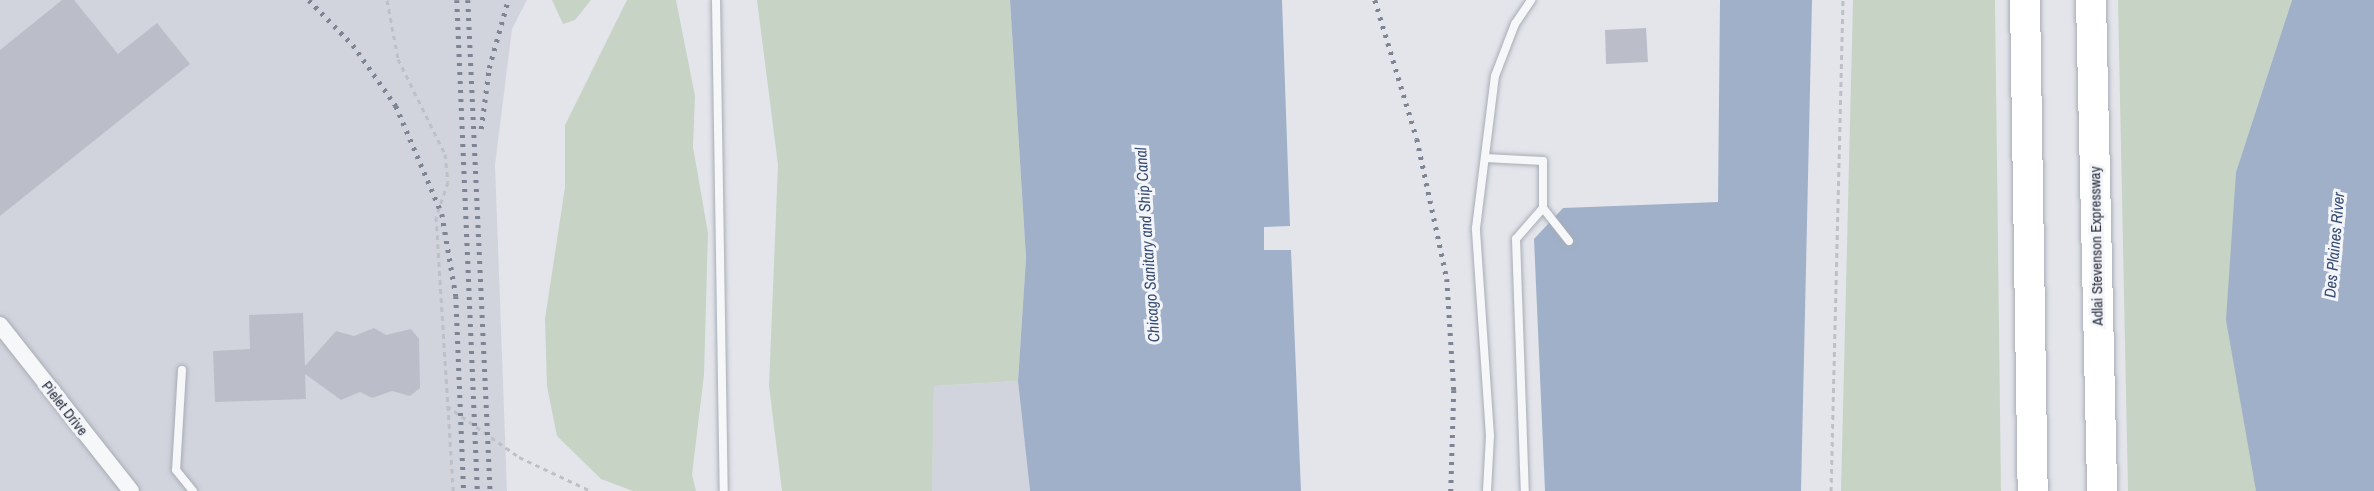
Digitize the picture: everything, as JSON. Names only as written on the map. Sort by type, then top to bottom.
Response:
[{"type":"highway","points":[[2025,0],[2033,491]]},
{"type":"highway","name":"Adlai Stevenson Expressway","points":[[2091,0],[2102,491]]},
{"type":"street","name":"Pielet Drive","points":[[0,325],[131,491]]},
{"type":"lane","points":[[716,0],[724,491]]},
{"type":"lane","points":[[1487,491],[1490,436],[1476,228],[1495,76],[1515,24],[1531,0]]},
{"type":"lane","points":[[1485,158],[1543,161],[1544,208],[1569,242]]},
{"type":"lane","points":[[1525,491],[1516,239],[1544,208]]},
{"type":"lane","points":[[182,370],[176,470],[193,491]]},
{"type":"path","points":[[387,0],[398,59],[445,154],[447,182],[436,217],[453,491]]},
{"type":"path","points":[[1831,491],[1843,0]]},
{"type":"path","points":[[447,406],[519,456],[591,491]]},
{"type":"shaded area","points":[[0,0],[527,0],[512,29],[495,165],[507,491],[0,491]]},
{"type":"shaded area","points":[[1018,381],[1030,491],[932,491],[934,386]]},
{"type":"green space","points":[[552,0],[591,0],[575,20],[563,24]]},
{"type":"green space","points":[[627,0],[676,0],[695,96],[693,147],[708,233],[704,375],[692,475],[696,491],[633,491],[601,479],[557,436],[547,386],[545,319],[565,187],[565,125]]},
{"type":"green space","points":[[757,0],[1010,0],[1026,258],[1018,381],[934,386],[932,491],[782,491],[769,386],[778,165]]},
{"type":"green space","points":[[1853,0],[1995,0],[2001,491],[1841,491]]},
{"type":"green space","points":[[2118,0],[2292,0],[2236,172],[2256,491],[2128,491]]},
{"type":"water","name":"Chicago Sanitary and Ship Canal","points":[[1010,0],[1282,0],[1290,226],[1264,227],[1264,250],[1291,250],[1301,491],[1030,491],[1018,381],[1026,258]]},
{"type":"water","points":[[1720,0],[1812,0],[1801,491],[1545,491],[1534,239],[1563,208],[1718,202]]},
{"type":"water","name":"Des Plaines River","points":[[2292,0],[2374,0],[2374,491],[2256,491],[2226,320],[2236,172]]},
{"type":"building","points":[[62,0],[74,0],[118,54],[157,23],[190,64],[0,216],[0,50]]},
{"type":"building","points":[[1646,28],[1648,62],[1606,64],[1605,30]]},
{"type":"building","points":[[303,313],[305,366],[336,331],[354,336],[374,328],[386,335],[411,329],[419,339],[420,388],[410,396],[392,391],[372,398],[360,392],[341,400],[305,374],[306,399],[215,402],[213,351],[250,349],[249,315]]},
{"type":"railway","points":[[309,0],[353,45],[396,106],[442,214],[456,296],[464,491]]},
{"type":"railway","points":[[457,0],[478,491]]},
{"type":"railway","points":[[468,0],[490,491]]},
{"type":"railway","points":[[481,129],[489,68],[508,0]]},
{"type":"railway","points":[[1375,0],[1417,139],[1447,279],[1454,390],[1451,491]]}]
